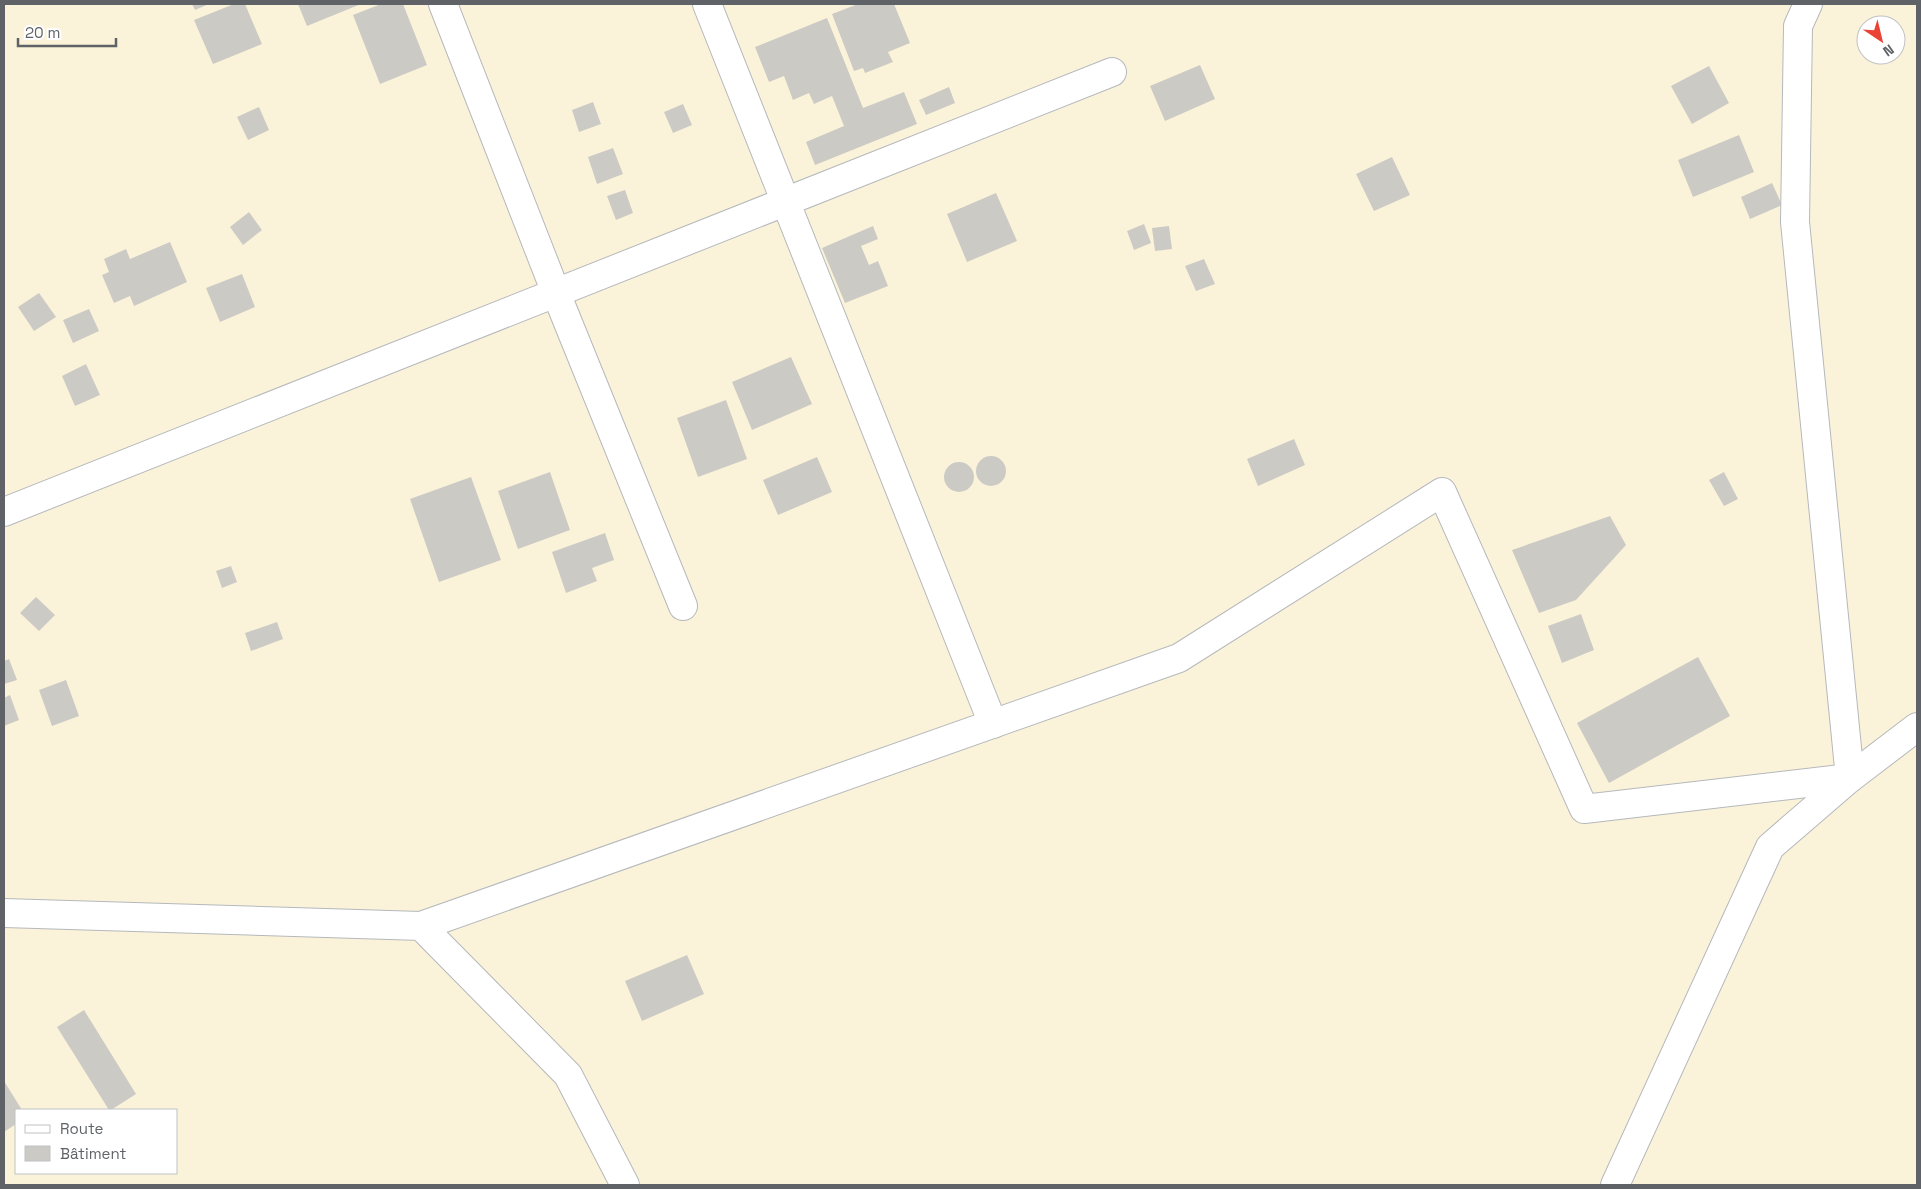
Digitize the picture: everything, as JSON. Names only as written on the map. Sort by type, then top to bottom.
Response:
[{"type":"street","points":[[443,4],[556,293],[683,606]]},
{"type":"street","points":[[707,4],[993,724]]},
{"type":"street","points":[[1808,4],[1798,26],[1795,222],[1850,778]]},
{"type":"street","points":[[4,512],[1112,72]]},
{"type":"street","points":[[4,913],[421,926],[1180,658],[1442,492],[1584,809],[1850,778]]},
{"type":"street","points":[[1616,1185],[1770,847],[1850,778],[1917,727]]},
{"type":"street","points":[[421,926],[568,1075],[625,1185]]},
{"type":"sand","points":[[4,4],[1917,4],[1917,1185],[4,1185]]},
{"type":"building","points":[[192,4],[209,4],[195,10]]},
{"type":"building","points":[[234,4],[245,4],[262,44],[213,64],[194,20]]},
{"type":"building","points":[[298,4],[361,4],[307,26]]},
{"type":"building","points":[[381,4],[403,4],[427,65],[380,84],[353,15]]},
{"type":"building","points":[[858,4],[894,4],[910,43],[888,52],[893,62],[865,73],[863,68],[854,71],[832,14]]},
{"type":"building","points":[[827,18],[863,108],[904,92],[917,124],[815,165],[806,142],[844,126],[832,96],[814,104],[809,93],[793,100],[784,76],[769,82],[755,47]]},
{"type":"building","points":[[1200,65],[1215,99],[1165,121],[1150,86]]},
{"type":"building","points":[[1709,66],[1729,103],[1692,124],[1671,86]]},
{"type":"building","points":[[949,87],[955,103],[926,115],[919,100]]},
{"type":"building","points":[[593,102],[601,124],[579,132],[572,110]]},
{"type":"building","points":[[683,104],[692,125],[673,133],[664,112]]},
{"type":"building","points":[[259,107],[269,130],[248,140],[237,117]]},
{"type":"building","points":[[1739,135],[1754,172],[1693,197],[1678,160]]},
{"type":"building","points":[[613,148],[623,174],[597,184],[588,157]]},
{"type":"building","points":[[1392,157],[1410,195],[1374,211],[1356,174]]},
{"type":"building","points":[[1772,183],[1782,205],[1750,219],[1741,197]]},
{"type":"building","points":[[625,190],[633,213],[616,220],[607,196]]},
{"type":"building","points":[[996,193],[1017,241],[967,262],[947,214]]},
{"type":"building","points":[[249,212],[262,230],[243,245],[230,227]]},
{"type":"building","points":[[1144,224],[1151,243],[1134,250],[1127,231]]},
{"type":"building","points":[[873,226],[878,239],[861,246],[869,265],[878,261],[888,286],[845,303],[822,248]]},
{"type":"building","points":[[1169,226],[1172,249],[1155,251],[1152,228]]},
{"type":"building","points":[[170,242],[187,282],[134,306],[130,296],[114,303],[102,275],[109,272],[104,259],[126,249],[130,259]]},
{"type":"building","points":[[1204,259],[1215,284],[1196,291],[1185,266]]},
{"type":"building","points":[[242,274],[255,307],[220,322],[206,288]]},
{"type":"building","points":[[39,293],[56,317],[34,331],[18,307]]},
{"type":"building","points":[[89,309],[99,331],[73,343],[63,320]]},
{"type":"building","points":[[791,357],[812,404],[752,430],[732,382]]},
{"type":"building","points":[[86,364],[100,395],[75,406],[62,376]]},
{"type":"building","points":[[726,400],[747,459],[698,477],[677,418]]},
{"type":"building","points":[[1294,439],[1305,465],[1258,486],[1247,459]]},
{"type":"building","points":[[991,456],[1002,460],[1006,471],[1002,482],[991,486],[980,482],[976,471],[980,460]]},
{"type":"building","points":[[817,457],[832,492],[778,515],[763,480]]},
{"type":"building","points":[[959,462],[970,466],[974,477],[970,488],[959,492],[948,488],[944,477],[948,466]]},
{"type":"building","points":[[550,472],[570,530],[518,549],[498,491]]},
{"type":"building","points":[[1724,472],[1738,499],[1724,506],[1709,480]]},
{"type":"building","points":[[471,477],[501,560],[439,582],[410,499]]},
{"type":"building","points":[[1610,516],[1626,545],[1576,600],[1539,613],[1512,550]]},
{"type":"building","points":[[605,533],[614,560],[592,568],[597,581],[566,593],[552,552]]},
{"type":"building","points":[[231,566],[237,582],[222,588],[216,571]]},
{"type":"building","points":[[36,597],[55,615],[39,631],[20,613]]},
{"type":"building","points":[[1581,614],[1594,650],[1562,663],[1548,626]]},
{"type":"building","points":[[277,622],[283,639],[251,651],[245,633]]},
{"type":"building","points":[[1698,657],[1730,716],[1609,783],[1577,723]]},
{"type":"building","points":[[9,659],[17,680],[4,684],[4,661]]},
{"type":"building","points":[[66,680],[79,716],[52,726],[39,690]]},
{"type":"building","points":[[10,695],[19,720],[4,726],[4,698]]},
{"type":"building","points":[[687,955],[704,994],[642,1021],[625,981]]},
{"type":"building","points":[[84,1010],[136,1094],[113,1109],[108,1109],[57,1027]]},
{"type":"building","points":[[4,1081],[21,1109],[15,1109],[15,1125],[4,1132]]}]
